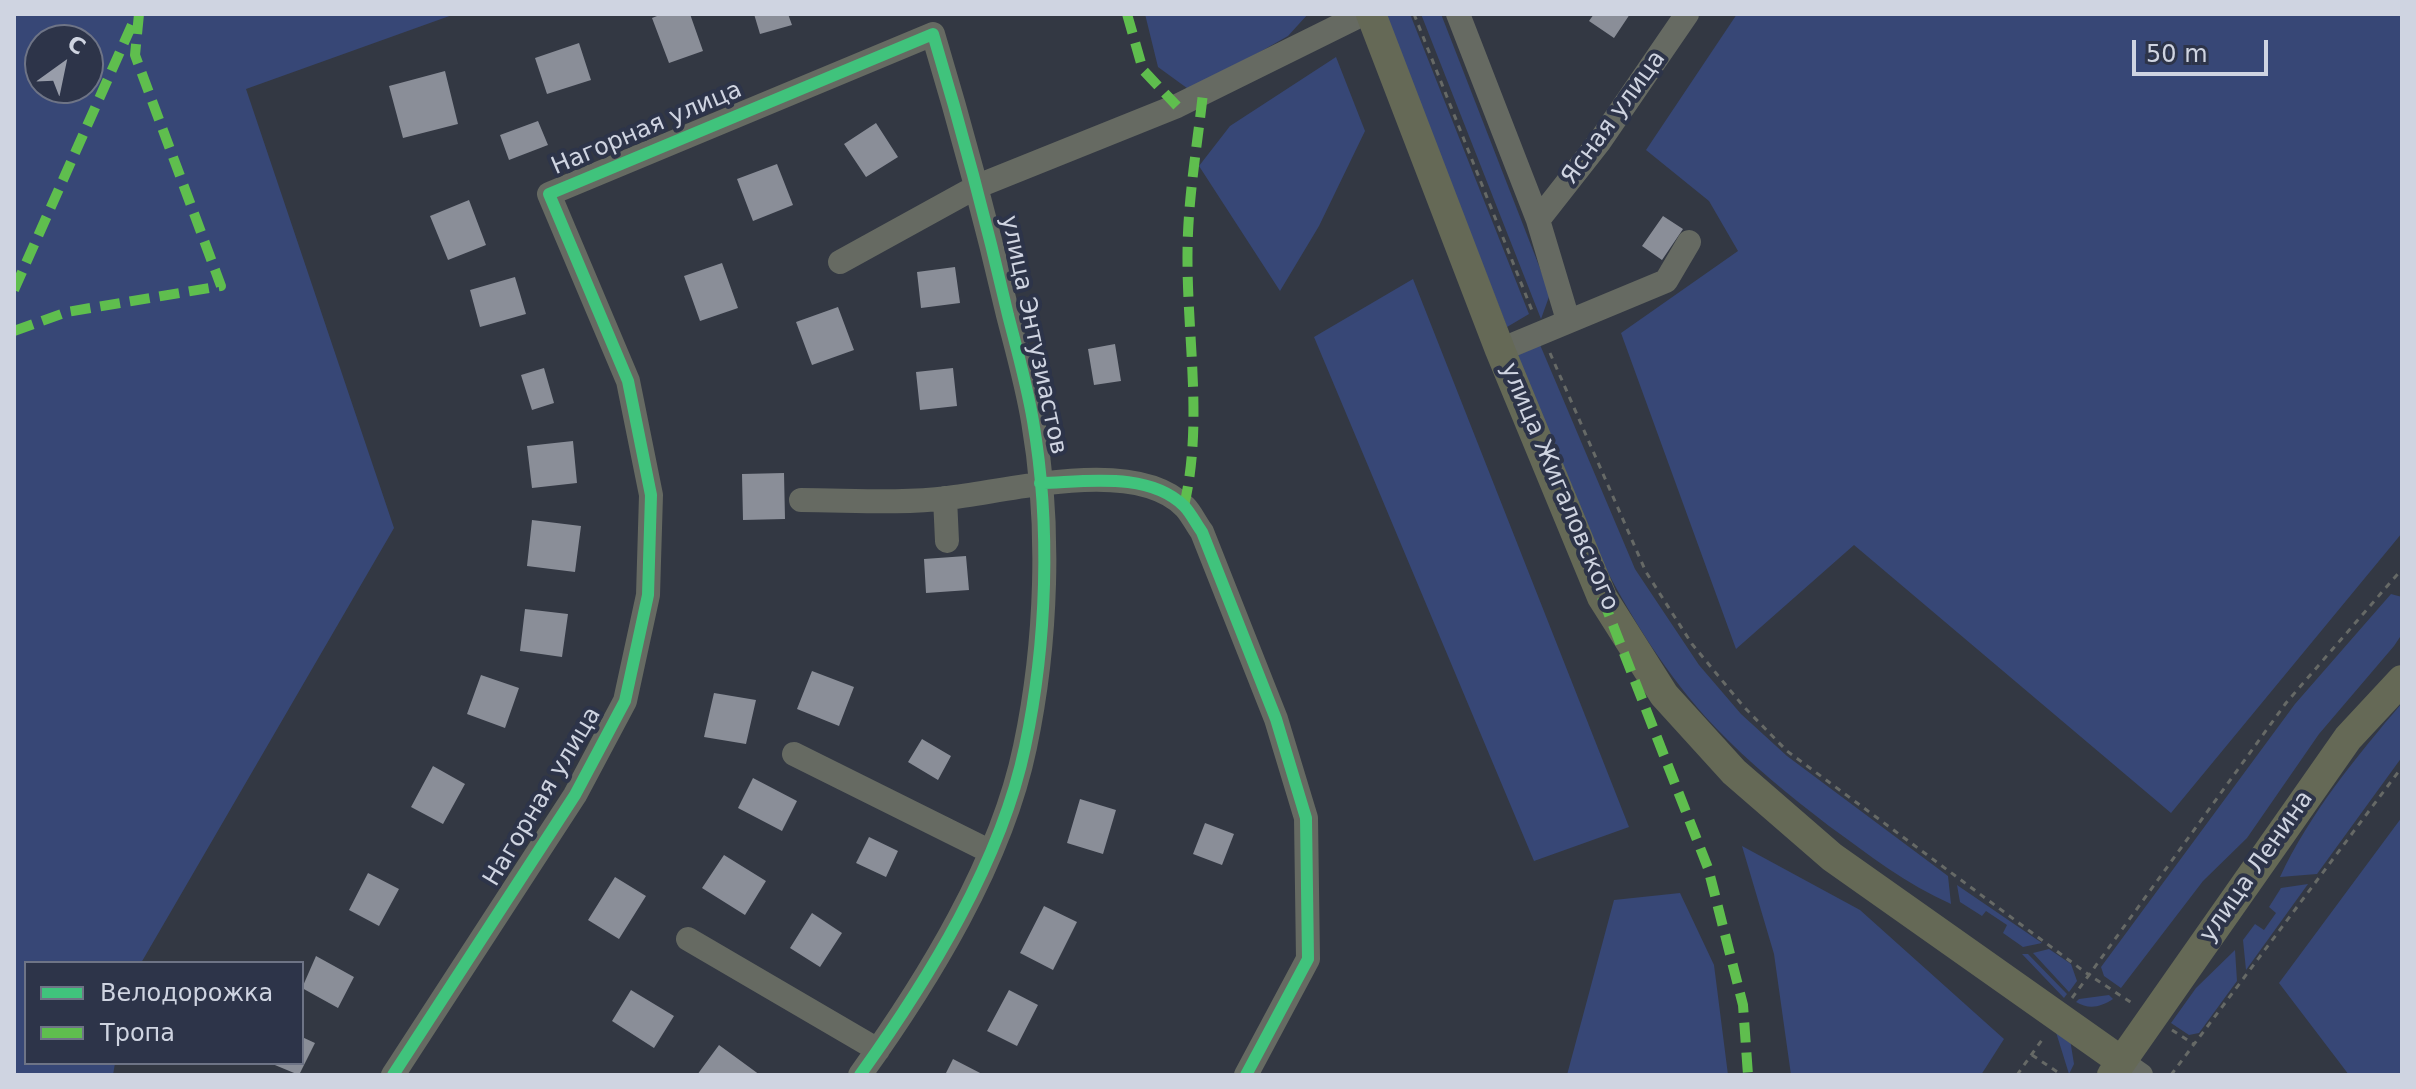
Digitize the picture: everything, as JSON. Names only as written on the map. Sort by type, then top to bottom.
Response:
[{"type":"main road","name":"улица Жигаловского","points":[[1371,14],[1500,350],[1602,597],[1664,695],[1734,772],[1832,857],[2125,1070]]},
{"type":"main road","name":"улица Ленина","points":[[2125,1070],[2348,738],[2402,680]]},
{"type":"street","points":[[840,262],[978,186],[1177,106],[1363,14]]},
{"type":"street","name":"Ясная улица","points":[[1458,14],[1538,220],[1568,320]]},
{"type":"street","name":"Ясная улица","points":[[1538,220],[1600,141],[1687,14]]},
{"type":"street","name":"Нагорная улица","points":[[393,1075],[589,768],[625,701],[648,595],[651,495],[628,381],[549,194],[933,34],[978,186]]},
{"type":"street","name":"улица Энтузиастов","points":[[860,1075],[943,946],[991,852],[1025,749],[1043,635],[1040,483],[1033,420],[978,186]]},
{"type":"street","points":[[1500,350],[1666,281],[1689,242]]},
{"type":"street","points":[[801,500],[945,498],[1040,483],[1129,482],[1157,489],[1184,506],[1202,532],[1276,719],[1306,818],[1308,959],[1246,1075]]},
{"type":"street","points":[[945,498],[947,541]]},
{"type":"street","points":[[794,754],[991,852]]},
{"type":"street","points":[[688,939],[878,1050]]},
{"type":"path","points":[[1414,14],[1540,331],[1646,572],[1692,644],[1744,707],[1787,751],[2089,975],[2286,703],[2402,569]]},
{"type":"path","points":[[2171,1075],[2402,767]]},
{"type":"path","points":[[2031,1054],[2062,1075]]},
{"type":"shaded area","points":[[14,14],[455,14],[246,89],[394,528],[142,961],[24,961],[24,1065],[115,1065],[113,1075],[14,1075]]},
{"type":"shaded area","points":[[1145,14],[1308,14],[1288,36],[1191,91],[1158,67]]},
{"type":"shaded area","points":[[1384,14],[1410,14],[1529,314],[1507,327]]},
{"type":"shaded area","points":[[1421,14],[1441,14],[1550,294],[1541,319]]},
{"type":"shaded area","points":[[1737,14],[2402,14],[2402,533],[2171,813],[1854,545],[1736,649],[1621,333],[1738,251],[1709,201],[1646,150]]},
{"type":"shaded area","points":[[1336,57],[1365,131],[1319,226],[1280,291],[1199,166],[1230,126]]},
{"type":"shaded area","points":[[1413,279],[1629,827],[1534,861],[1314,337]]},
{"type":"shaded area","points":[[1538,340],[1635,569],[1699,665],[1741,714],[1787,756],[1948,876],[1951,904],[1888,868],[1800,803],[1728,740],[1681,688],[1622,598],[1596,549],[1552,448],[1516,349]]},
{"type":"shaded area","points":[[2391,594],[2402,597],[2402,634],[2394,646],[2319,734],[2247,838],[2203,881],[2121,988],[2104,976],[2101,967],[2295,704]]},
{"type":"shaded area","points":[[2402,703],[2402,757],[2317,874],[2280,877],[2320,808]]},
{"type":"shaded area","points":[[2402,817],[2402,1075],[2349,1075],[2279,983]]},
{"type":"shaded area","points":[[1742,846],[1860,910],[2004,1039],[1981,1075],[1791,1075],[1774,954]]},
{"type":"shaded area","points":[[2308,884],[2246,970],[2243,940],[2255,924],[2264,930],[2276,913],[2269,907],[2281,888]]},
{"type":"shaded area","points":[[1957,885],[2042,943],[2023,947],[2003,933],[2007,925],[1986,911],[1982,916],[1960,902]]},
{"type":"shaded area","points":[[1680,893],[1714,965],[1728,1075],[1567,1075],[1614,900]]},
{"type":"shaded area","points":[[2049,949],[2071,964],[2077,981],[2069,992],[2033,953]]},
{"type":"shaded area","points":[[2235,950],[2237,981],[2199,1033],[2189,1035],[2171,1023],[2196,988]]},
{"type":"shaded area","points":[[2022,954],[2028,954],[2067,994],[2064,998]]},
{"type":"shaded area","points":[[2109,995],[2113,999],[2099,1006],[2090,1007],[2076,1002],[2079,999]]},
{"type":"shaded area","points":[[2055,1029],[2070,1039],[2074,1064],[2069,1074]]},
{"type":"building","points":[[662,14],[690,14],[703,51],[669,63],[652,18]]},
{"type":"building","points":[[754,14],[788,14],[792,25],[760,34]]},
{"type":"building","points":[[1594,14],[1630,14],[1614,38],[1589,21]]},
{"type":"building","points":[[579,43],[591,80],[547,94],[535,58]]},
{"type":"building","points":[[445,71],[458,124],[403,138],[389,86]]},
{"type":"building","points":[[538,121],[548,145],[509,160],[500,135]]},
{"type":"building","points":[[876,123],[898,157],[866,177],[844,144]]},
{"type":"building","points":[[777,164],[793,205],[753,221],[737,179]]},
{"type":"building","points":[[469,200],[486,245],[448,260],[430,216]]},
{"type":"building","points":[[1663,216],[1683,229],[1662,260],[1642,246]]},
{"type":"building","points":[[722,263],[738,308],[700,321],[684,276]]},
{"type":"building","points":[[955,267],[960,303],[921,308],[917,272]]},
{"type":"building","points":[[515,277],[526,314],[480,327],[470,290]]},
{"type":"building","points":[[838,307],[854,350],[812,365],[796,322]]},
{"type":"building","points":[[1115,344],[1121,381],[1094,385],[1088,349]]},
{"type":"building","points":[[544,368],[554,403],[532,410],[521,375]]},
{"type":"building","points":[[953,368],[957,406],[920,410],[916,372]]},
{"type":"building","points":[[573,441],[577,483],[532,488],[527,446]]},
{"type":"building","points":[[784,473],[785,519],[743,520],[742,474]]},
{"type":"building","points":[[532,520],[581,526],[575,572],[527,566]]},
{"type":"building","points":[[966,556],[969,590],[926,593],[924,559]]},
{"type":"building","points":[[525,609],[568,614],[562,657],[520,651]]},
{"type":"building","points":[[812,671],[854,687],[839,726],[797,709]]},
{"type":"building","points":[[481,675],[519,688],[505,728],[467,714]]},
{"type":"building","points":[[714,693],[756,700],[746,744],[704,737]]},
{"type":"building","points":[[922,739],[951,756],[938,780],[908,762]]},
{"type":"building","points":[[433,766],[465,784],[443,824],[411,807]]},
{"type":"building","points":[[753,778],[797,801],[782,831],[738,808]]},
{"type":"building","points":[[1080,799],[1116,810],[1103,854],[1067,843]]},
{"type":"building","points":[[1205,823],[1234,834],[1222,865],[1193,854]]},
{"type":"building","points":[[869,837],[898,851],[886,877],[856,863]]},
{"type":"building","points":[[724,855],[766,881],[745,915],[702,888]]},
{"type":"building","points":[[368,873],[399,889],[379,926],[349,910]]},
{"type":"building","points":[[615,877],[646,896],[619,939],[588,920]]},
{"type":"building","points":[[1044,906],[1077,922],[1053,970],[1020,953]]},
{"type":"building","points":[[812,913],[842,933],[820,967],[790,948]]},
{"type":"building","points":[[316,956],[354,977],[338,1008],[304,989]]},
{"type":"building","points":[[631,990],[674,1016],[654,1048],[612,1021]]},
{"type":"building","points":[[1009,990],[1038,1005],[1017,1046],[987,1031]]},
{"type":"building","points":[[304,1038],[315,1043],[304,1065]]},
{"type":"building","points":[[719,1045],[760,1075],[697,1075]]},
{"type":"building","points":[[953,1059],[984,1075],[945,1075]]},
{"type":"building","points":[[275,1065],[304,1065],[299,1075]]},
{"type":"marked path","points":[[14,331],[67,312],[221,286],[135,55],[139,14]]},
{"type":"marked path","points":[[1127,14],[1143,70],[1177,106]]},
{"type":"marked path","points":[[14,290],[135,18]]},
{"type":"marked path","points":[[1184,506],[1193,438],[1188,233],[1203,93]]},
{"type":"marked path","points":[[1602,597],[1708,868],[1743,1005],[1748,1075]]},
{"type":"cycle path","points":[[393,1075],[575,795],[625,701],[648,595],[651,495],[628,381],[549,194],[933,34],[982,209],[1031,408],[1042,501],[1042,626],[1025,747],[999,833],[936,960],[860,1075]]},
{"type":"cycle path","points":[[1040,483],[1134,483],[1169,495],[1184,506],[1202,532],[1276,719],[1306,818],[1308,959],[1246,1075]]}]
